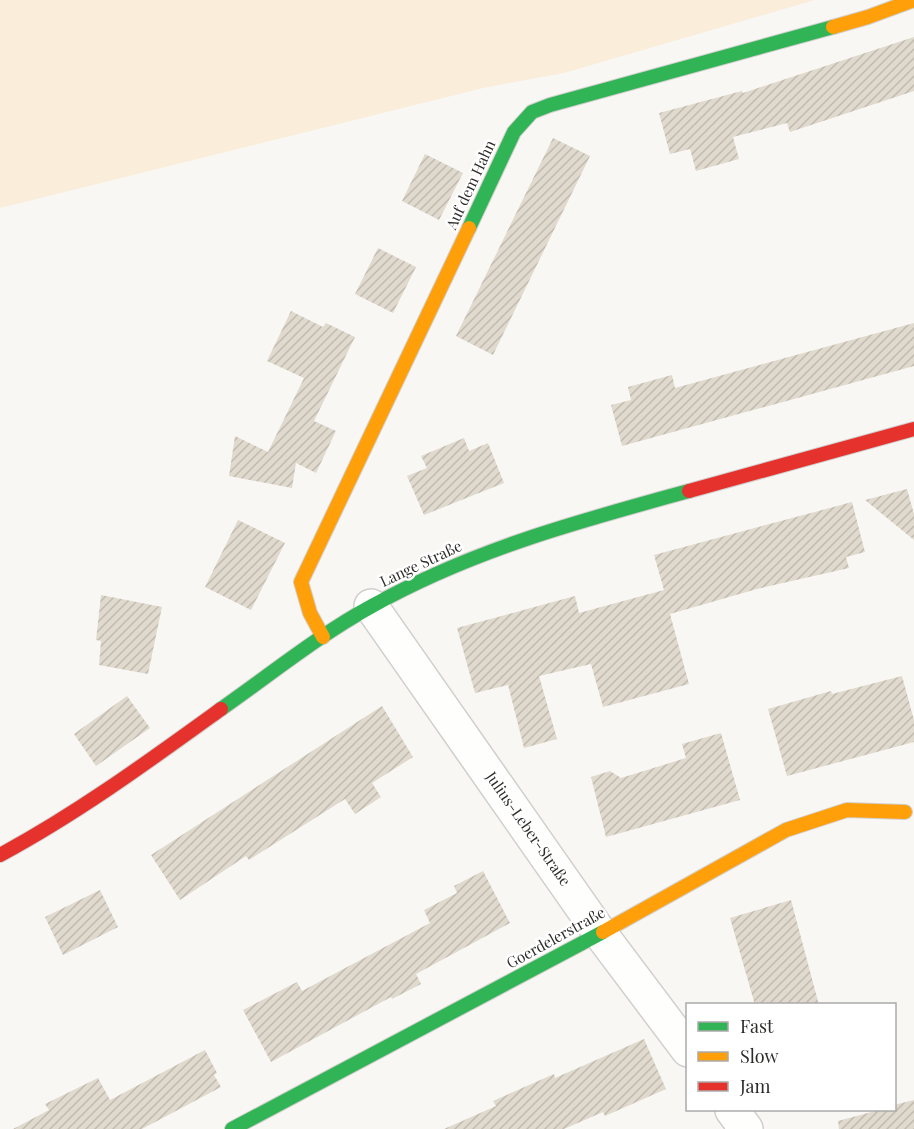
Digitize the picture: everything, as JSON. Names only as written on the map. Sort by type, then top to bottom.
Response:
[{"type":"street","name":"Auf dem Hahn","points":[[323,637],[310,613],[301,582],[514,132],[532,112],[550,105],[868,17],[914,0]]},
{"type":"street","name":"Lange Straße","points":[[0,855],[48,830],[121,782],[323,637],[371,606],[458,563],[571,523],[914,429]]},
{"type":"street","name":"Julius-Leber-Straße","points":[[371,606],[600,933],[686,1049]]},
{"type":"street","name":"Goerdelerstraße","points":[[232,1129],[600,933],[786,830],[847,810],[905,812]]},
{"type":"street","points":[[733,1111],[746,1129]]},
{"type":"shaded area","points":[[0,0],[815,0],[564,73],[483,88],[0,208]]},
{"type":"building","points":[[914,37],[914,91],[790,132],[787,123],[733,137],[739,159],[696,171],[690,149],[670,154],[659,113],[742,91],[743,93]]},
{"type":"building","points":[[553,138],[590,156],[493,355],[456,336]]},
{"type":"building","points":[[425,154],[463,173],[439,220],[402,201]]},
{"type":"building","points":[[378,248],[416,267],[393,313],[355,294]]},
{"type":"building","points":[[291,311],[323,327],[326,323],[355,337],[314,421],[336,431],[316,473],[296,463],[292,488],[229,476],[235,436],[268,452],[304,378],[267,361]]},
{"type":"building","points":[[914,323],[914,366],[622,446],[611,405],[631,400],[628,387],[672,375],[675,388]]},
{"type":"building","points":[[464,438],[469,451],[488,443],[504,483],[424,515],[407,476],[427,468],[421,456]]},
{"type":"building","points":[[907,489],[914,514],[914,540],[865,500]]},
{"type":"building","points":[[852,502],[865,552],[846,557],[849,568],[757,589],[670,614],[689,684],[603,707],[591,664],[539,676],[557,739],[524,748],[508,685],[475,693],[457,628],[575,596],[579,613],[664,590],[654,555]]},
{"type":"building","points":[[238,520],[285,543],[251,610],[205,587]]},
{"type":"building","points":[[101,595],[162,607],[148,674],[99,665],[101,641],[96,640]]},
{"type":"building","points":[[902,676],[914,720],[914,742],[787,776],[768,709],[831,691],[832,694]]},
{"type":"building","points":[[127,696],[150,728],[96,766],[74,734]]},
{"type":"building","points":[[382,706],[413,757],[372,783],[381,797],[355,814],[345,799],[249,860],[246,856],[180,900],[151,855]]},
{"type":"building","points":[[721,733],[740,800],[606,837],[591,777],[610,771],[621,778],[686,758],[682,744]]},
{"type":"building","points":[[483,871],[510,923],[416,974],[421,984],[392,999],[391,997],[271,1062],[243,1010],[297,982],[302,991],[430,923],[424,910],[457,893],[454,886]]},
{"type":"building","points":[[100,890],[118,927],[63,955],[45,917]]},
{"type":"building","points":[[791,900],[818,1003],[754,1003],[730,918]]},
{"type":"building","points":[[644,1039],[666,1089],[605,1116],[603,1112],[564,1129],[444,1129],[496,1106],[493,1101],[554,1074],[555,1078]]},
{"type":"building","points":[[205,1050],[217,1073],[214,1075],[221,1087],[142,1129],[13,1129],[49,1110],[45,1104],[98,1078],[110,1100]]},
{"type":"building","points":[[914,1100],[914,1129],[839,1129],[838,1121],[875,1111],[896,1111],[896,1104]]},
{"type":"traffic: fast","points":[[469,228],[514,132],[532,112],[550,105],[833,27]]},
{"type":"traffic: fast","points":[[221,709],[333,629],[410,586],[487,553],[527,539],[689,491]]},
{"type":"traffic: fast","points":[[232,1129],[603,932]]},
{"type":"traffic: slow","points":[[833,27],[914,0]]},
{"type":"traffic: slow","points":[[323,637],[310,613],[301,582],[469,228]]},
{"type":"traffic: slow","points":[[603,932],[786,830],[847,810],[905,812]]},
{"type":"traffic: jam","points":[[689,491],[914,429]]},
{"type":"traffic: jam","points":[[0,855],[85,804],[221,709]]}]
